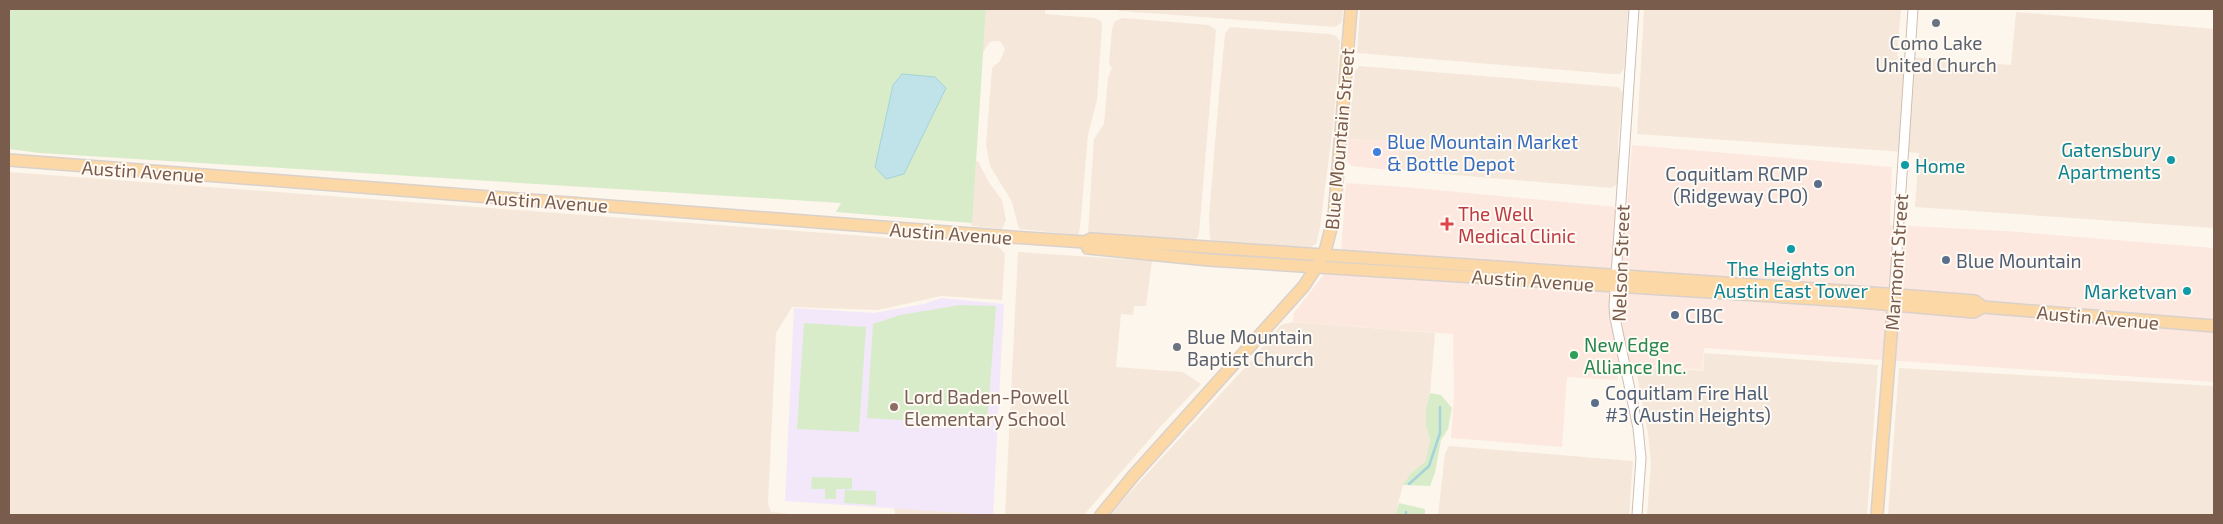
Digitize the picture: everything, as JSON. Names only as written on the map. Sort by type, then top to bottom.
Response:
[{"type":"main road","name":"Blue Mountain Street","points":[[1101,515],[1134,475],[1281,313],[1318,266],[1324,255],[1334,217],[1351,9]]},
{"type":"main road","name":"Austin Avenue","points":[[9,160],[1085,242],[1091,239],[1456,264],[1616,281]]},
{"type":"main road","name":"Austin Avenue","points":[[1085,242],[1088,248],[1209,260],[1449,274],[1616,281],[1894,300],[1975,301],[1983,307],[2214,326]]},
{"type":"main road","points":[[1449,274],[1456,264]]},
{"type":"main road","name":"Marmont Street","points":[[1877,515],[1894,300]]},
{"type":"street","name":"Nelson Street","points":[[1634,9],[1614,318],[1630,388],[1640,458],[1637,515]]},
{"type":"street","name":"Marmont Street","points":[[1894,300],[1913,9]]},
{"type":"shaded area","points":[[986,9],[1045,9],[1045,14],[1094,18],[1101,21],[1097,100],[1088,135],[1078,235],[1019,229],[1012,202],[990,166],[986,145],[992,68],[1000,61],[1005,49],[1000,41],[995,41],[990,42],[983,52]]},
{"type":"shaded area","points":[[1114,9],[1343,9],[1342,22],[1335,27],[1120,11]]},
{"type":"shaded area","points":[[1360,9],[1628,9],[1624,68],[1620,74],[1612,74],[1357,53]]},
{"type":"shaded area","points":[[1644,9],[1901,9],[1897,56],[2011,65],[2016,12],[2214,29],[2214,228],[1915,207],[1919,153],[1637,134]]},
{"type":"shaded area","points":[[1123,18],[1209,25],[1216,30],[1199,234],[1195,241],[1089,235],[1088,233],[1094,139],[1104,124],[1108,78],[1112,68],[1109,64],[1112,29],[1115,21]]},
{"type":"shaded area","points":[[1230,27],[1329,34],[1336,36],[1340,41],[1334,118],[1320,228],[1316,244],[1309,248],[1216,242],[1210,239],[1209,216],[1219,95],[1225,34]]},
{"type":"shaded area","points":[[1359,66],[1618,87],[1623,93],[1618,144],[1619,180],[1611,188],[1407,171],[1398,168],[1399,142],[1348,139],[1355,71]]},
{"type":"shaded area","points":[[1348,139],[1399,142],[1398,168],[1389,170],[1352,166],[1347,161]]},
{"type":"shaded area","points":[[1632,145],[1892,167],[1890,225],[2006,231],[2214,248],[2214,382],[1704,348],[1702,370],[1635,364],[1617,369],[1618,380],[1567,377],[1562,447],[1451,438],[1454,396],[1453,334],[1293,322],[1294,313],[1341,252],[1346,183],[1627,208]]},
{"type":"shaded area","points":[[976,161],[978,161],[988,181],[1002,200],[1006,220],[1002,229],[971,226]]},
{"type":"shaded area","points":[[9,172],[998,246],[1005,254],[1002,300],[941,296],[878,310],[792,307],[776,333],[768,504],[771,512],[802,515],[9,515]]},
{"type":"shaded area","points":[[1018,252],[1152,261],[1146,306],[1134,306],[1133,315],[1121,314],[1116,367],[1183,372],[1201,384],[1161,426],[1084,515],[1005,515]]},
{"type":"shaded area","name":"Lord Baden-Powell Elementary School","points":[[941,298],[1004,304],[993,515],[785,501],[794,308],[874,313],[924,304]]},
{"type":"shaded area","points":[[1293,322],[1435,333],[1430,393],[1426,408],[1426,425],[1430,441],[1425,463],[1410,474],[1403,485],[1395,515],[1109,515],[1251,361],[1281,325]]},
{"type":"shaded area","points":[[1704,353],[1878,365],[1867,515],[1647,515],[1651,463],[1648,433],[1635,365],[1703,371]]},
{"type":"shaded area","points":[[1899,368],[2214,386],[2214,515],[1888,515]]},
{"type":"shaded area","points":[[1449,446],[1633,461],[1629,515],[1438,515],[1445,454]]},
{"type":"shaded area","points":[[894,506],[989,512],[989,515],[895,515]]},
{"type":"green space","points":[[9,9],[986,9],[972,223],[836,212],[841,203],[40,153],[9,149]]},
{"type":"green space","points":[[960,305],[996,306],[987,425],[867,418],[873,324],[900,315]]},
{"type":"green space","points":[[804,323],[866,327],[859,432],[797,429]]},
{"type":"green space","points":[[1430,393],[1441,395],[1452,408],[1448,429],[1441,440],[1435,473],[1430,486],[1403,485],[1410,474],[1425,462],[1430,441],[1426,425],[1426,408]]},
{"type":"green space","points":[[812,477],[852,478],[852,489],[836,489],[836,499],[825,499],[825,489],[811,489]]},
{"type":"green space","points":[[845,490],[876,491],[876,505],[844,503]]},
{"type":"green space","points":[[1399,503],[1425,509],[1425,515],[1395,515]]},
{"type":"water","points":[[902,74],[935,77],[946,88],[904,174],[886,179],[875,167],[893,85]]},
{"type":"waterway","points":[[1409,484],[1429,466],[1440,433],[1440,407]]},
{"type":"place","name":"Como Lake United Church","points":[[1936,23]]},
{"type":"place","name":"Blue Mountain Market & Bottle Depot","points":[[1377,152]]},
{"type":"place","name":"Gatensbury Apartments","points":[[2171,160]]},
{"type":"place","name":"Home","points":[[1905,165]]},
{"type":"place","name":"Coquitlam RCMP (Ridgeway CPO)","points":[[1818,184]]},
{"type":"place","name":"The Well Medical Clinic","points":[[1447,224]]},
{"type":"place","name":"The Heights on Austin East Tower","points":[[1791,249]]},
{"type":"place","name":"Blue Mountain","points":[[1946,260]]},
{"type":"place","name":"Marketvan","points":[[2187,291]]},
{"type":"place","name":"CIBC","points":[[1675,315]]},
{"type":"place","name":"Blue Mountain Baptist Church","points":[[1177,347]]},
{"type":"place","name":"New Edge Alliance Inc.","points":[[1574,355]]},
{"type":"place","name":"Coquitlam Fire Hall #3 (Austin Heights)","points":[[1595,403]]},
{"type":"place","name":"Lord Baden-Powell Elementary School","points":[[894,407]]}]
